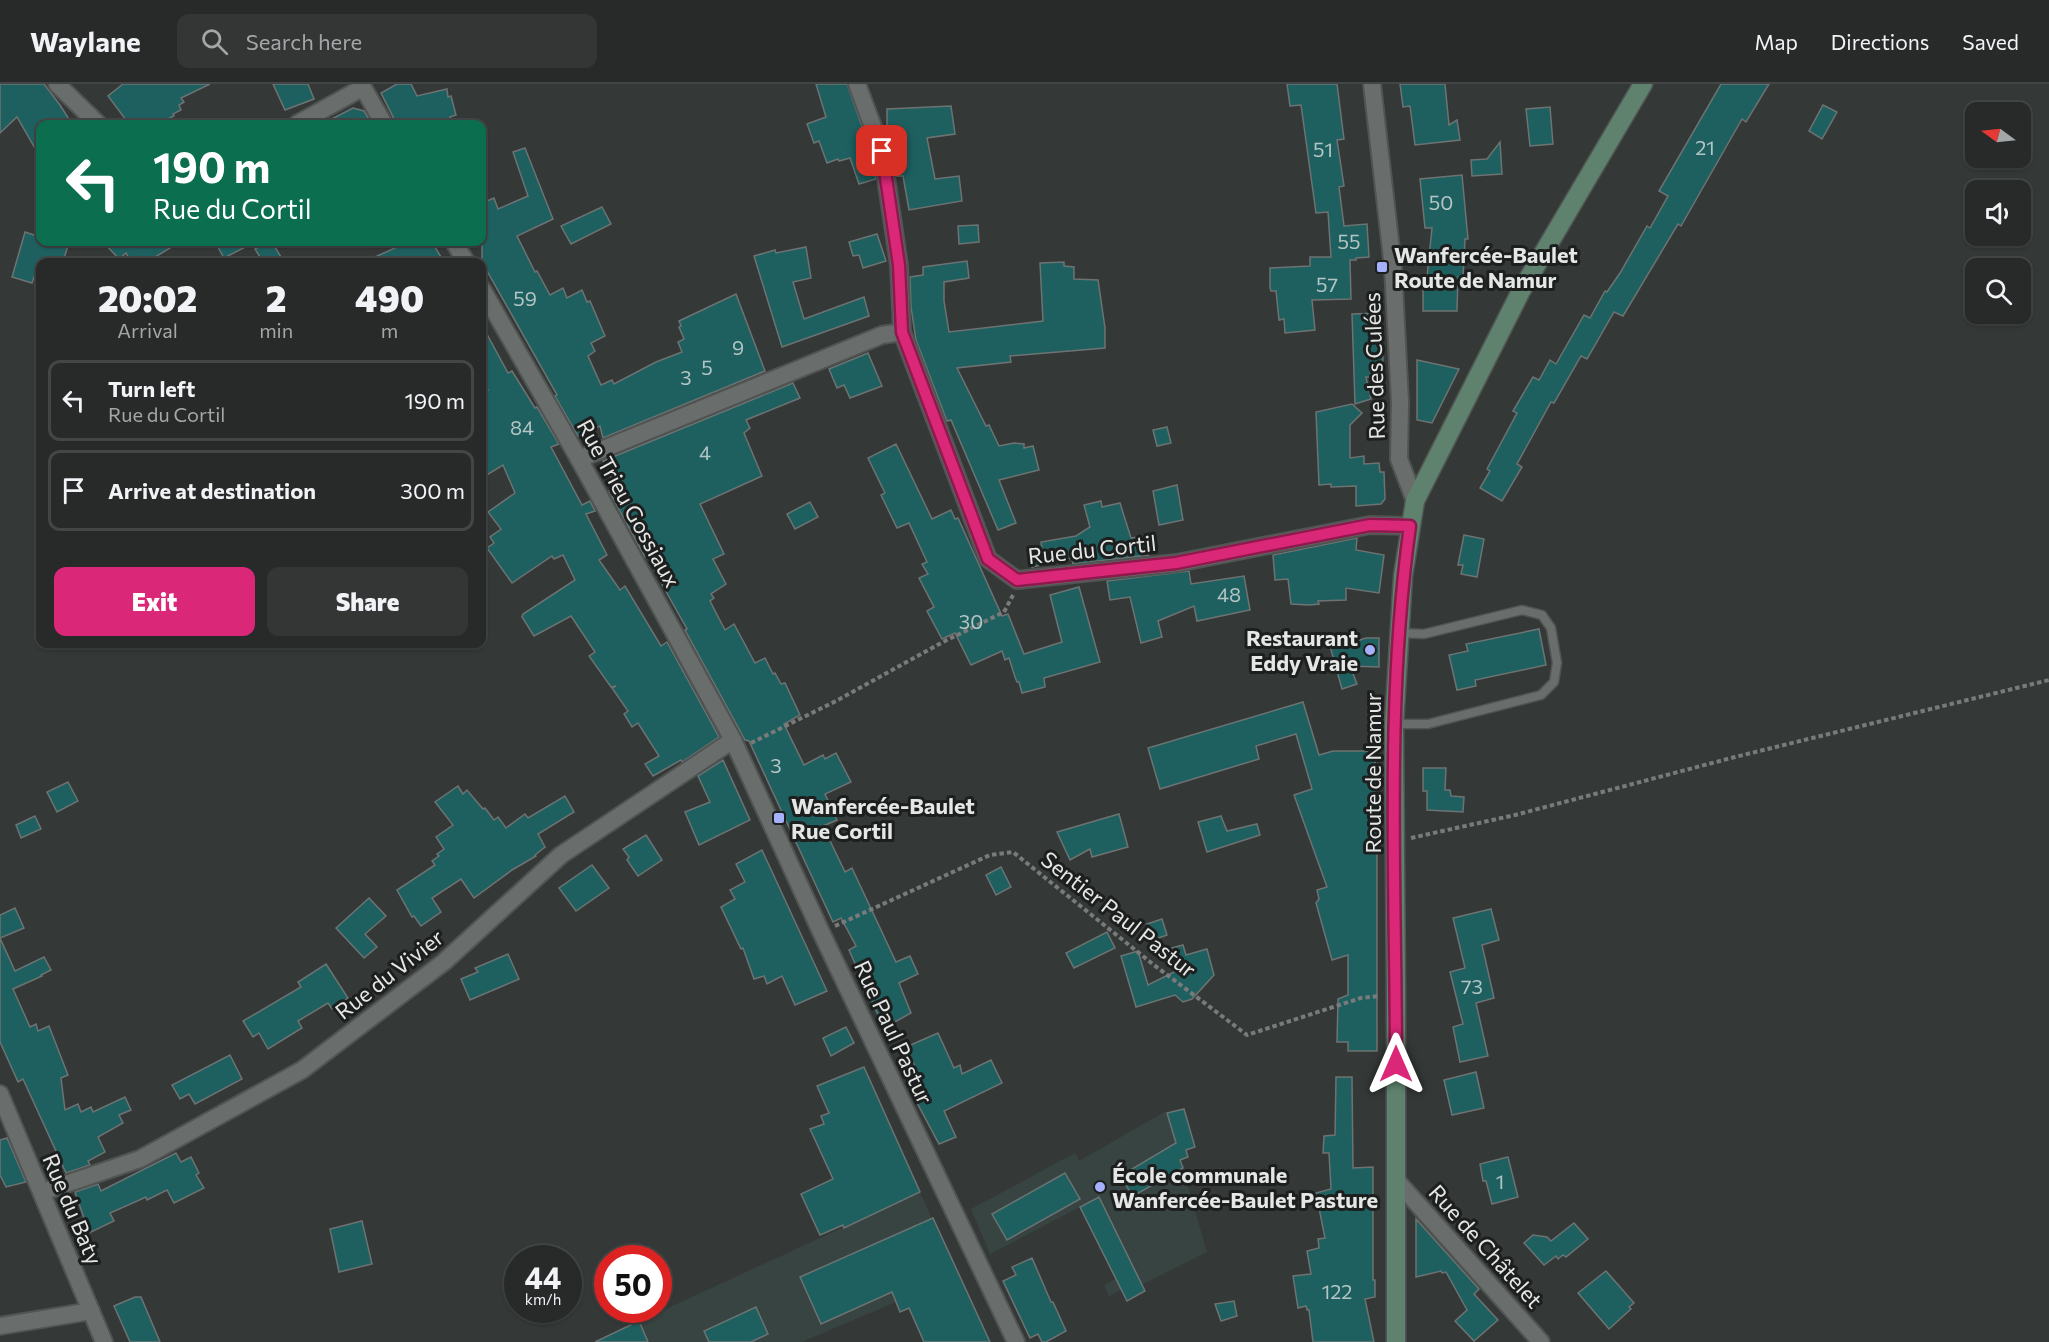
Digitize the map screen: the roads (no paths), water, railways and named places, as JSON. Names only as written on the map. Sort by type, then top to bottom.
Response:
[{"type":"main road","name":"Route de Namur","points":[[1396,1342],[1394,724],[1403,576],[1410,526],[1415,501],[1521,291],[1643,84]]},
{"type":"street","points":[[57,84],[94,120]]},
{"type":"street","name":"Rue du Cortil","points":[[857,84],[882,151],[899,265],[902,332],[988,559],[1017,580],[1176,563],[1370,525],[1410,526]]},
{"type":"street","name":"Rue des Culées","points":[[1372,84],[1393,267],[1400,402],[1399,459],[1415,501]]},
{"type":"street","points":[[304,120],[362,86],[382,120]]},
{"type":"street","name":"Rue Trieu Gossiaux","points":[[486,296],[579,459],[733,740]]},
{"type":"street","points":[[579,459],[882,335],[902,332]]},
{"type":"street","name":"Rue Paul Pastur","points":[[733,740],[821,932],[1016,1342]]},
{"type":"street","name":"Rue du Vivier","points":[[42,1192],[140,1159],[302,1070],[444,962],[561,855],[733,740]]},
{"type":"street","name":"Rue du Baty","points":[[0,1094],[105,1342]]},
{"type":"street","name":"Rue de Châtelet","points":[[1396,1180],[1541,1342]]},
{"type":"street","points":[[0,1326],[91,1311]]},
{"type":"lane","points":[[1394,724],[1428,724],[1541,695],[1554,682],[1557,663],[1551,628],[1547,621],[1542,615],[1522,610],[1425,634],[1399,633]]},
{"type":"place","name":"Wanfercée-Baulet Route de Namur","points":[[1382,267]]},
{"type":"place","name":"Restaurant Eddy Vraie","points":[[1370,650]]},
{"type":"place","name":"Wanfercée-Baulet Rue Cortil","points":[[779,818]]},
{"type":"place","name":"École communale Wanfercée-Baulet Pasture","points":[[1100,1187]]}]
